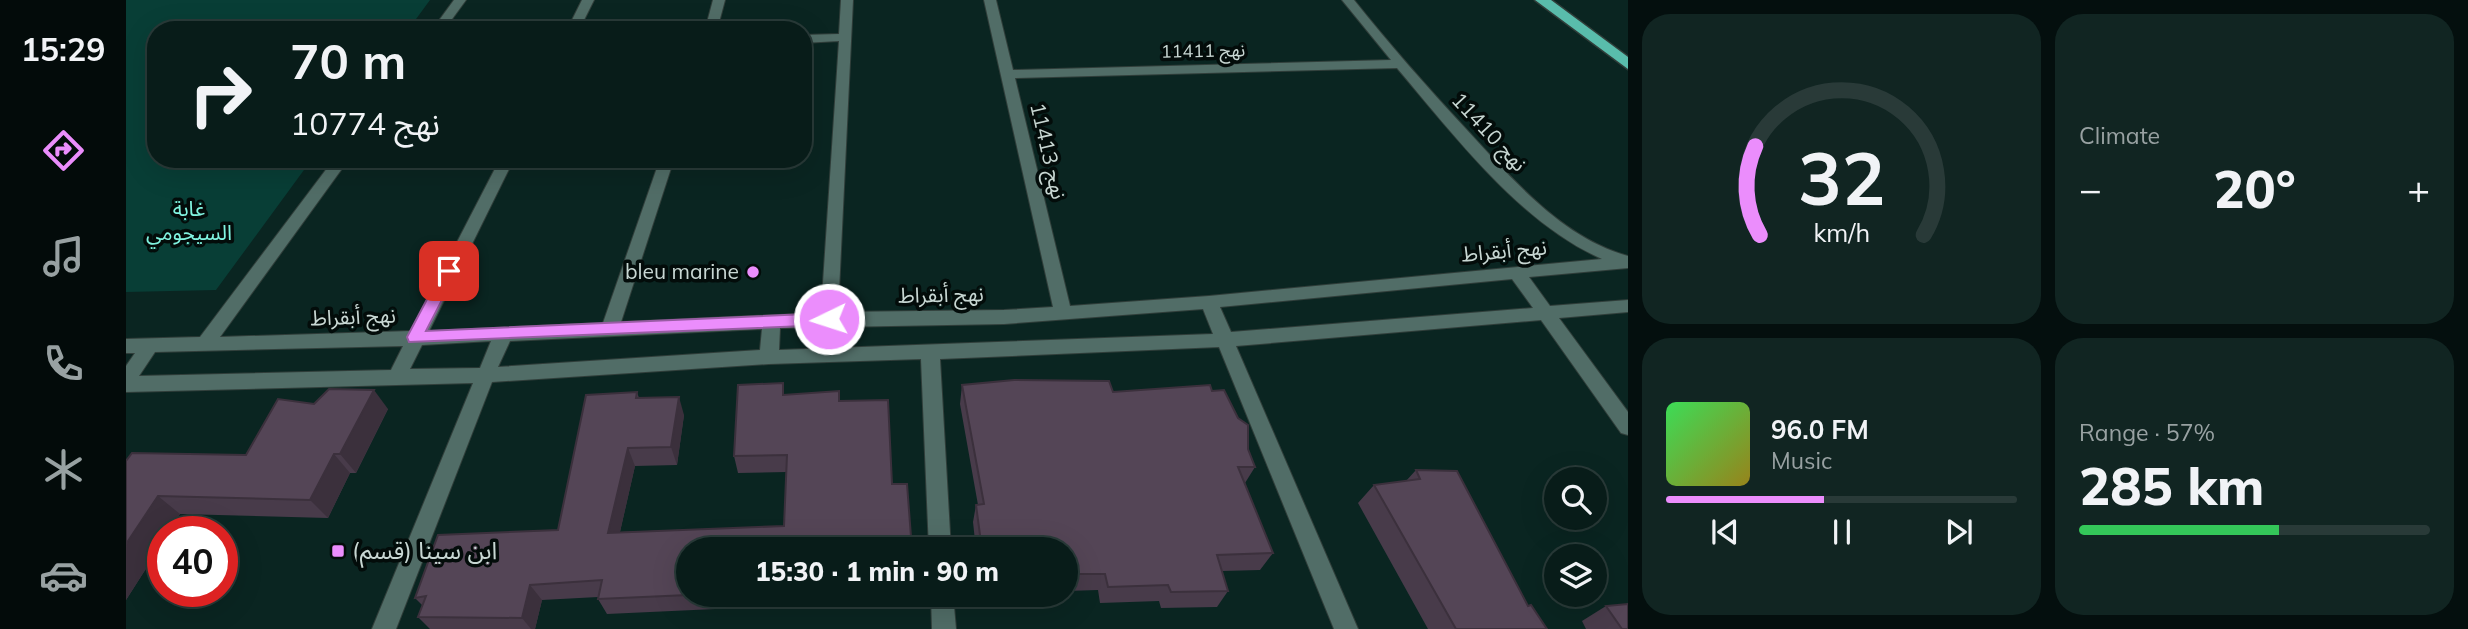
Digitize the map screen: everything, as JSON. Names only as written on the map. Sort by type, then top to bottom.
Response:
[{"type":"highway","points":[[1542,0],[1628,64]]},
{"type":"street","points":[[445,21],[460,0]]},
{"type":"street","points":[[578,21],[589,0]]},
{"type":"street","points":[[713,21],[719,0]]},
{"type":"street","points":[[829,319],[848,0]]},
{"type":"street","name":"نهج 11413","points":[[990,0],[1063,312]]},
{"type":"street","name":"نهج 11410","points":[[1348,0],[1398,64],[1525,202],[1576,240],[1627,262]]},
{"type":"street","points":[[812,39],[845,37]]},
{"type":"street","name":"نهج 11411","points":[[1008,74],[1398,64]]},
{"type":"street","points":[[206,343],[335,168]]},
{"type":"street","points":[[396,377],[502,168]]},
{"type":"street","points":[[610,329],[664,168]]},
{"type":"street","name":"نهج أبقراط","points":[[126,346],[353,341],[829,319],[1004,317],[1209,302],[1627,262]]},
{"type":"street","points":[[1517,273],[1628,427]]},
{"type":"street","points":[[1209,302],[1346,629]]},
{"type":"street","points":[[126,382],[485,375],[769,357],[1223,340],[1628,306]]},
{"type":"street","points":[[769,357],[771,323]]},
{"type":"street","points":[[384,629],[459,436],[505,333]]},
{"type":"street","points":[[126,382],[150,346]]},
{"type":"street","points":[[930,352],[939,537]]},
{"type":"street","points":[[943,607],[944,629]]},
{"type":"green space","name":"غابة السيجومي","points":[[126,0],[430,0],[415,21],[147,21],[147,168],[305,168],[216,290],[126,292]]},
{"type":"building","points":[[1014,380],[1109,381],[1113,392],[1210,385],[1212,391],[1224,390],[1238,418],[1248,425],[1248,449],[1255,467],[1238,467],[1273,553],[1217,555],[1228,591],[1171,592],[1168,585],[1108,587],[1105,574],[1078,574],[1078,537],[980,537],[976,505],[984,504],[962,385]]},
{"type":"building","points":[[783,383],[783,395],[839,391],[839,401],[888,400],[892,484],[907,484],[911,537],[676,537],[676,596],[598,599],[602,580],[530,585],[522,618],[418,617],[426,596],[415,598],[438,535],[558,530],[586,395],[637,392],[636,398],[679,397],[671,447],[628,448],[608,533],[784,526],[787,455],[734,456],[738,385]]},
{"type":"building","points":[[329,389],[374,390],[340,454],[334,454],[310,500],[158,496],[126,544],[126,461],[132,453],[246,455],[278,399],[314,404]]},
{"type":"building","points":[[1416,470],[1457,471],[1528,606],[1531,605],[1547,629],[1456,629],[1374,485],[1420,479]]},
{"type":"building","points":[[1628,604],[1628,629],[1622,629],[1607,606]]},
{"type":"place","name":"bleu marine","points":[[753,272]]},
{"type":"place","name":"(ابن سينا (قسم","points":[[338,551]]},
{"type":"route","points":[[449,271],[415,337],[829,319]]}]
